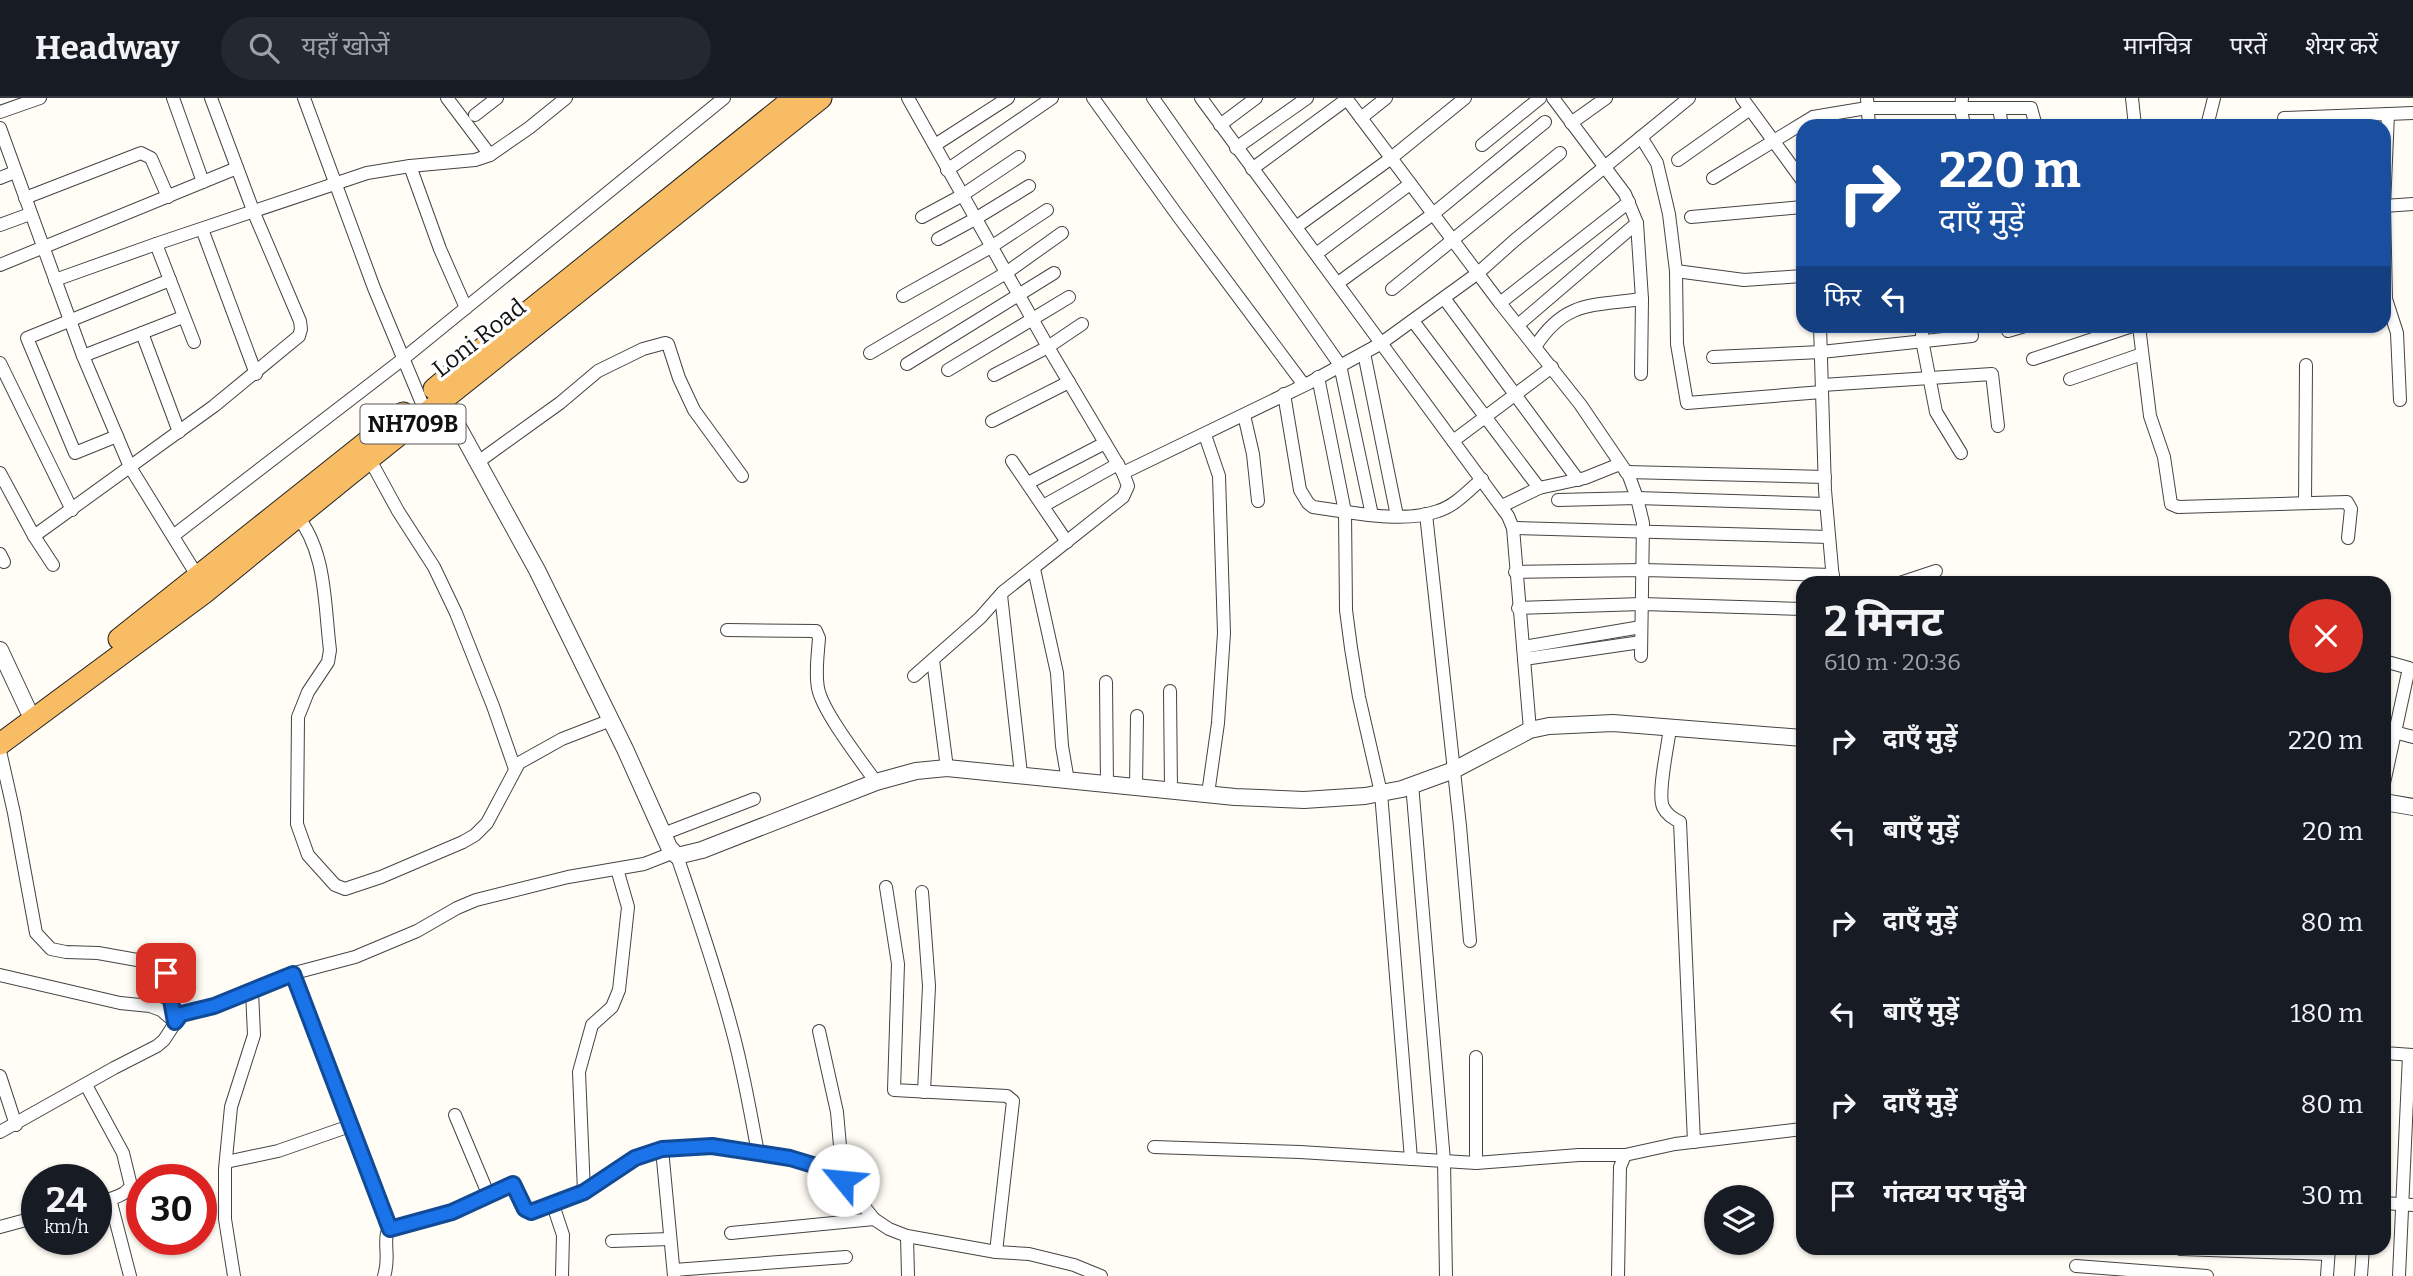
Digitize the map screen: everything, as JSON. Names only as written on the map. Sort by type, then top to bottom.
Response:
[{"type":"highway","name":"Loni Road","points":[[685,197],[794,98]]},
{"type":"highway","name":"Loni Road","points":[[0,744],[204,593],[292,510],[685,197],[821,98]]},
{"type":"highway","name":"Loni Road","points":[[0,729],[198,577],[369,458],[423,407]]},
{"type":"street","points":[[0,112],[40,98]]},
{"type":"street","points":[[173,98],[203,182]]},
{"type":"street","points":[[34,536],[256,374],[295,342],[302,329],[254,213],[211,98]]},
{"type":"street","points":[[304,98],[334,183],[423,407]]},
{"type":"street","points":[[447,98],[490,156]]},
{"type":"street","points":[[475,115],[496,98]]},
{"type":"street","points":[[55,280],[334,183],[381,170],[490,156],[566,98]]},
{"type":"street","points":[[173,536],[403,359],[724,98]]},
{"type":"street","points":[[908,98],[961,196],[1121,468],[1128,486],[1127,492],[1001,595],[980,618],[914,676]]},
{"type":"street","points":[[935,145],[1008,98]]},
{"type":"street","points":[[947,170],[1052,98]]},
{"type":"street","points":[[1093,98],[1304,385]]},
{"type":"street","points":[[1153,98],[1340,365],[1372,515]]},
{"type":"street","points":[[1201,98],[1502,506],[1513,528],[1530,730]]},
{"type":"street","points":[[1220,125],[1256,98]]},
{"type":"street","points":[[1236,148],[1307,98]]},
{"type":"street","points":[[1252,169],[1346,98],[1597,427],[1623,468],[1637,498],[1643,533],[1641,656]]},
{"type":"street","points":[[1361,118],[1386,98]]},
{"type":"street","points":[[1296,227],[1390,159],[1465,98]]},
{"type":"street","points":[[1482,145],[1540,98]]},
{"type":"street","points":[[1553,98],[1629,202],[1637,223],[1642,299],[1641,374]]},
{"type":"street","points":[[1572,123],[1606,98]]},
{"type":"street","points":[[1043,506],[1121,468],[1205,435],[1380,344],[1478,273],[1689,98]]},
{"type":"street","points":[[2132,98],[2134,119]]},
{"type":"street","points":[[2209,119],[2214,98]]},
{"type":"street","points":[[1678,160],[1746,103],[1796,171]]},
{"type":"street","points":[[1809,119],[1867,103],[1961,103],[1999,108],[2031,108],[2034,119]]},
{"type":"street","points":[[1999,108],[2001,119]]},
{"type":"street","points":[[2361,119],[2413,113]]},
{"type":"street","points":[[2388,114],[2388,119]]},
{"type":"street","points":[[2284,118],[2291,119]]},
{"type":"street","points":[[1338,283],[1433,214],[1545,122]]},
{"type":"street","points":[[1713,178],[1796,127]]},
{"type":"street","points":[[0,128],[69,320],[130,467],[198,577]]},
{"type":"street","points":[[1641,137],[1659,171],[1669,214],[1676,271],[1677,344],[1688,403],[1992,374],[1998,426]]},
{"type":"street","points":[[25,198],[141,153],[151,158],[168,197]]},
{"type":"street","points":[[1392,289],[1560,153]]},
{"type":"street","points":[[922,217],[961,196],[1019,157]]},
{"type":"street","points":[[410,166],[440,249],[466,308]]},
{"type":"street","points":[[0,265],[237,168]]},
{"type":"street","points":[[0,178],[15,172]]},
{"type":"street","points":[[1316,254],[1410,184]]},
{"type":"street","points":[[938,239],[1029,186]]},
{"type":"street","points":[[1500,303],[1629,202]]},
{"type":"street","points":[[2391,206],[2413,204]]},
{"type":"street","points":[[1691,217],[1796,208]]},
{"type":"street","points":[[903,296],[991,247],[1047,209]]},
{"type":"street","points":[[0,225],[30,214]]},
{"type":"street","points":[[1518,325],[1637,223]]},
{"type":"street","points":[[202,229],[256,374]]},
{"type":"street","points":[[870,353],[1006,273],[1062,233]]},
{"type":"street","points":[[156,244],[194,342]]},
{"type":"street","points":[[1676,271],[1744,280],[1796,276]]},
{"type":"street","points":[[907,364],[1054,273]]},
{"type":"street","points":[[117,436],[75,453],[27,338],[170,280]]},
{"type":"street","points":[[948,370],[1069,297]]},
{"type":"street","points":[[1444,298],[1578,480]]},
{"type":"street","points":[[1535,347],[1551,325],[1573,310],[1642,299]]},
{"type":"street","points":[[2391,314],[2397,333],[2400,400]]},
{"type":"street","points":[[83,356],[183,317]]},
{"type":"street","points":[[1413,321],[1539,488]]},
{"type":"street","points":[[994,375],[1048,347],[1082,324]]},
{"type":"street","points":[[142,333],[179,432]]},
{"type":"street","points":[[1820,333],[1826,504],[1833,576]]},
{"type":"street","points":[[1922,333],[1936,412],[1961,453]]},
{"type":"street","points":[[2033,359],[2111,333]]},
{"type":"street","points":[[2140,333],[2150,416],[2164,457],[2171,504],[2178,508],[2343,501],[2349,504],[2351,509],[2348,538]]},
{"type":"street","points":[[1713,356],[1821,352],[1972,336]]},
{"type":"street","points":[[478,462],[560,403],[598,371],[642,349],[665,342],[691,403],[742,477]]},
{"type":"street","points":[[1364,353],[1396,516]]},
{"type":"street","points":[[2070,379],[2142,354]]},
{"type":"street","points":[[0,363],[72,510]]},
{"type":"street","points":[[2305,503],[2306,365]]},
{"type":"street","points":[[1453,441],[1552,367]]},
{"type":"street","points":[[1318,377],[1346,512],[1345,583],[1348,628],[1359,697],[1381,793],[1411,1159]]},
{"type":"street","points":[[992,421],[1069,382]]},
{"type":"street","points":[[440,393],[537,570],[675,855],[732,1028],[758,1153]]},
{"type":"street","points":[[1284,394],[1304,497],[1313,507],[1372,515],[1426,514],[1448,507],[1482,479]]},
{"type":"street","points":[[1244,415],[1253,454],[1258,501]]},
{"type":"street","points":[[1205,435],[1219,476],[1223,633],[1218,723],[1208,794]]},
{"type":"street","points":[[1028,483],[1105,443]]},
{"type":"street","points":[[369,458],[398,511],[434,567],[456,613],[515,769]]},
{"type":"street","points":[[1013,461],[1067,542]]},
{"type":"street","points":[[1502,506],[1539,488],[1623,468],[1825,477]]},
{"type":"street","points":[[0,473],[53,565]]},
{"type":"street","points":[[1558,500],[1637,498],[1826,504]]},
{"type":"street","points":[[292,510],[311,537],[318,555],[330,650],[328,662],[308,692],[298,717],[297,824],[308,855],[335,885],[345,889],[381,877],[475,835],[487,823],[519,763],[540,750],[611,720]]},
{"type":"street","points":[[1426,514],[1454,770],[1469,941]]},
{"type":"street","points":[[1513,528],[1829,537]]},
{"type":"street","points":[[1034,569],[1057,673],[1062,746],[1068,780]]},
{"type":"street","points":[[1516,572],[1643,569],[1796,577]]},
{"type":"street","points":[[1921,576],[1936,571]]},
{"type":"street","points":[[1001,595],[1021,774]]},
{"type":"street","points":[[1518,608],[1642,604],[1796,609]]},
{"type":"street","points":[[1523,653],[1640,627]]},
{"type":"street","points":[[727,630],[816,631],[819,638],[819,694],[837,726],[876,782]]},
{"type":"street","points":[[1523,653],[1641,642]]},
{"type":"street","points":[[0,650],[28,710]]},
{"type":"street","points":[[933,660],[947,768]]},
{"type":"street","points":[[2391,663],[2409,668],[2391,747]]},
{"type":"street","points":[[1106,682],[1107,785]]},
{"type":"street","points":[[1170,691],[1171,790]]},
{"type":"street","points":[[1136,787],[1137,716]]},
{"type":"street","points":[[0,1132],[157,1046],[181,1014],[214,1006],[293,974],[355,957],[417,931],[476,900],[568,877],[644,864],[702,850],[876,782],[916,771],[947,768],[1107,785],[1304,800],[1365,796],[1429,781],[1530,730],[1549,726],[1613,723],[1796,738]]},
{"type":"street","points":[[1670,728],[1660,794],[1663,807],[1669,816],[1680,822],[1694,1142]]},
{"type":"street","points":[[2394,732],[2413,737]]},
{"type":"street","points":[[0,751],[36,933],[51,949],[98,953],[154,963],[162,968],[166,973],[175,1022]]},
{"type":"street","points":[[1412,784],[1444,1161],[1446,1276]]},
{"type":"street","points":[[663,834],[754,799]]},
{"type":"street","points":[[2391,803],[2413,807]]},
{"type":"street","points":[[584,1192],[579,1072],[592,1025],[612,1007],[619,990],[628,907],[617,869]]},
{"type":"street","points":[[886,887],[898,964],[894,1090],[1007,1096],[1013,1101],[996,1252]]},
{"type":"street","points":[[922,892],[929,986],[924,1092]]},
{"type":"street","points":[[293,974],[390,1229]]},
{"type":"street","points":[[0,975],[120,1003],[150,1006],[161,1010],[175,1022]]},
{"type":"street","points":[[234,1276],[225,1219],[226,1162],[231,1107],[254,1035],[252,991]]},
{"type":"street","points":[[819,1031],[837,1112],[843,1180]]},
{"type":"street","points":[[2391,1054],[2411,1055],[2408,1204],[2399,1276]]},
{"type":"street","points":[[1476,1057],[1476,1163]]},
{"type":"street","points":[[0,1076],[16,1125]]},
{"type":"street","points":[[86,1085],[124,1153],[130,1178],[131,1186],[127,1192],[112,1198]]},
{"type":"street","points":[[455,1115],[489,1196]]},
{"type":"street","points":[[226,1162],[278,1151],[350,1126]]},
{"type":"street","points":[[1154,1147],[1300,1152],[1476,1163],[1579,1155],[1625,1155],[1694,1142],[1796,1130]]},
{"type":"street","points":[[384,1276],[388,1263],[387,1234],[390,1229],[452,1212],[513,1184],[526,1211],[553,1205],[584,1192],[635,1158],[662,1149],[712,1146],[813,1164],[843,1180],[874,1219],[906,1236],[1040,1257],[1074,1265],[1101,1276]]},
{"type":"street","points":[[662,1149],[674,1273],[846,1257]]},
{"type":"street","points":[[1618,1276],[1620,1167],[1625,1155]]},
{"type":"street","points":[[553,1205],[563,1236],[562,1276]]},
{"type":"street","points":[[112,1207],[130,1276]]},
{"type":"street","points":[[731,1233],[874,1219]]},
{"type":"street","points":[[0,1227],[21,1221]]},
{"type":"street","points":[[906,1236],[908,1276]]},
{"type":"street","points":[[612,1241],[670,1238]]},
{"type":"street","points":[[2178,1275],[2180,1255]]},
{"type":"street","points":[[2327,1276],[2329,1255]]},
{"type":"street","points":[[2361,1276],[2362,1255]]},
{"type":"street","points":[[2076,1266],[2207,1276]]},
{"type":"route","points":[[166,973],[175,1022],[181,1014],[242,996],[293,974],[390,1229],[452,1212],[484,1200],[513,1184],[526,1211],[531,1212],[584,1192],[635,1158],[662,1149],[712,1146],[802,1160],[843,1180]]}]
